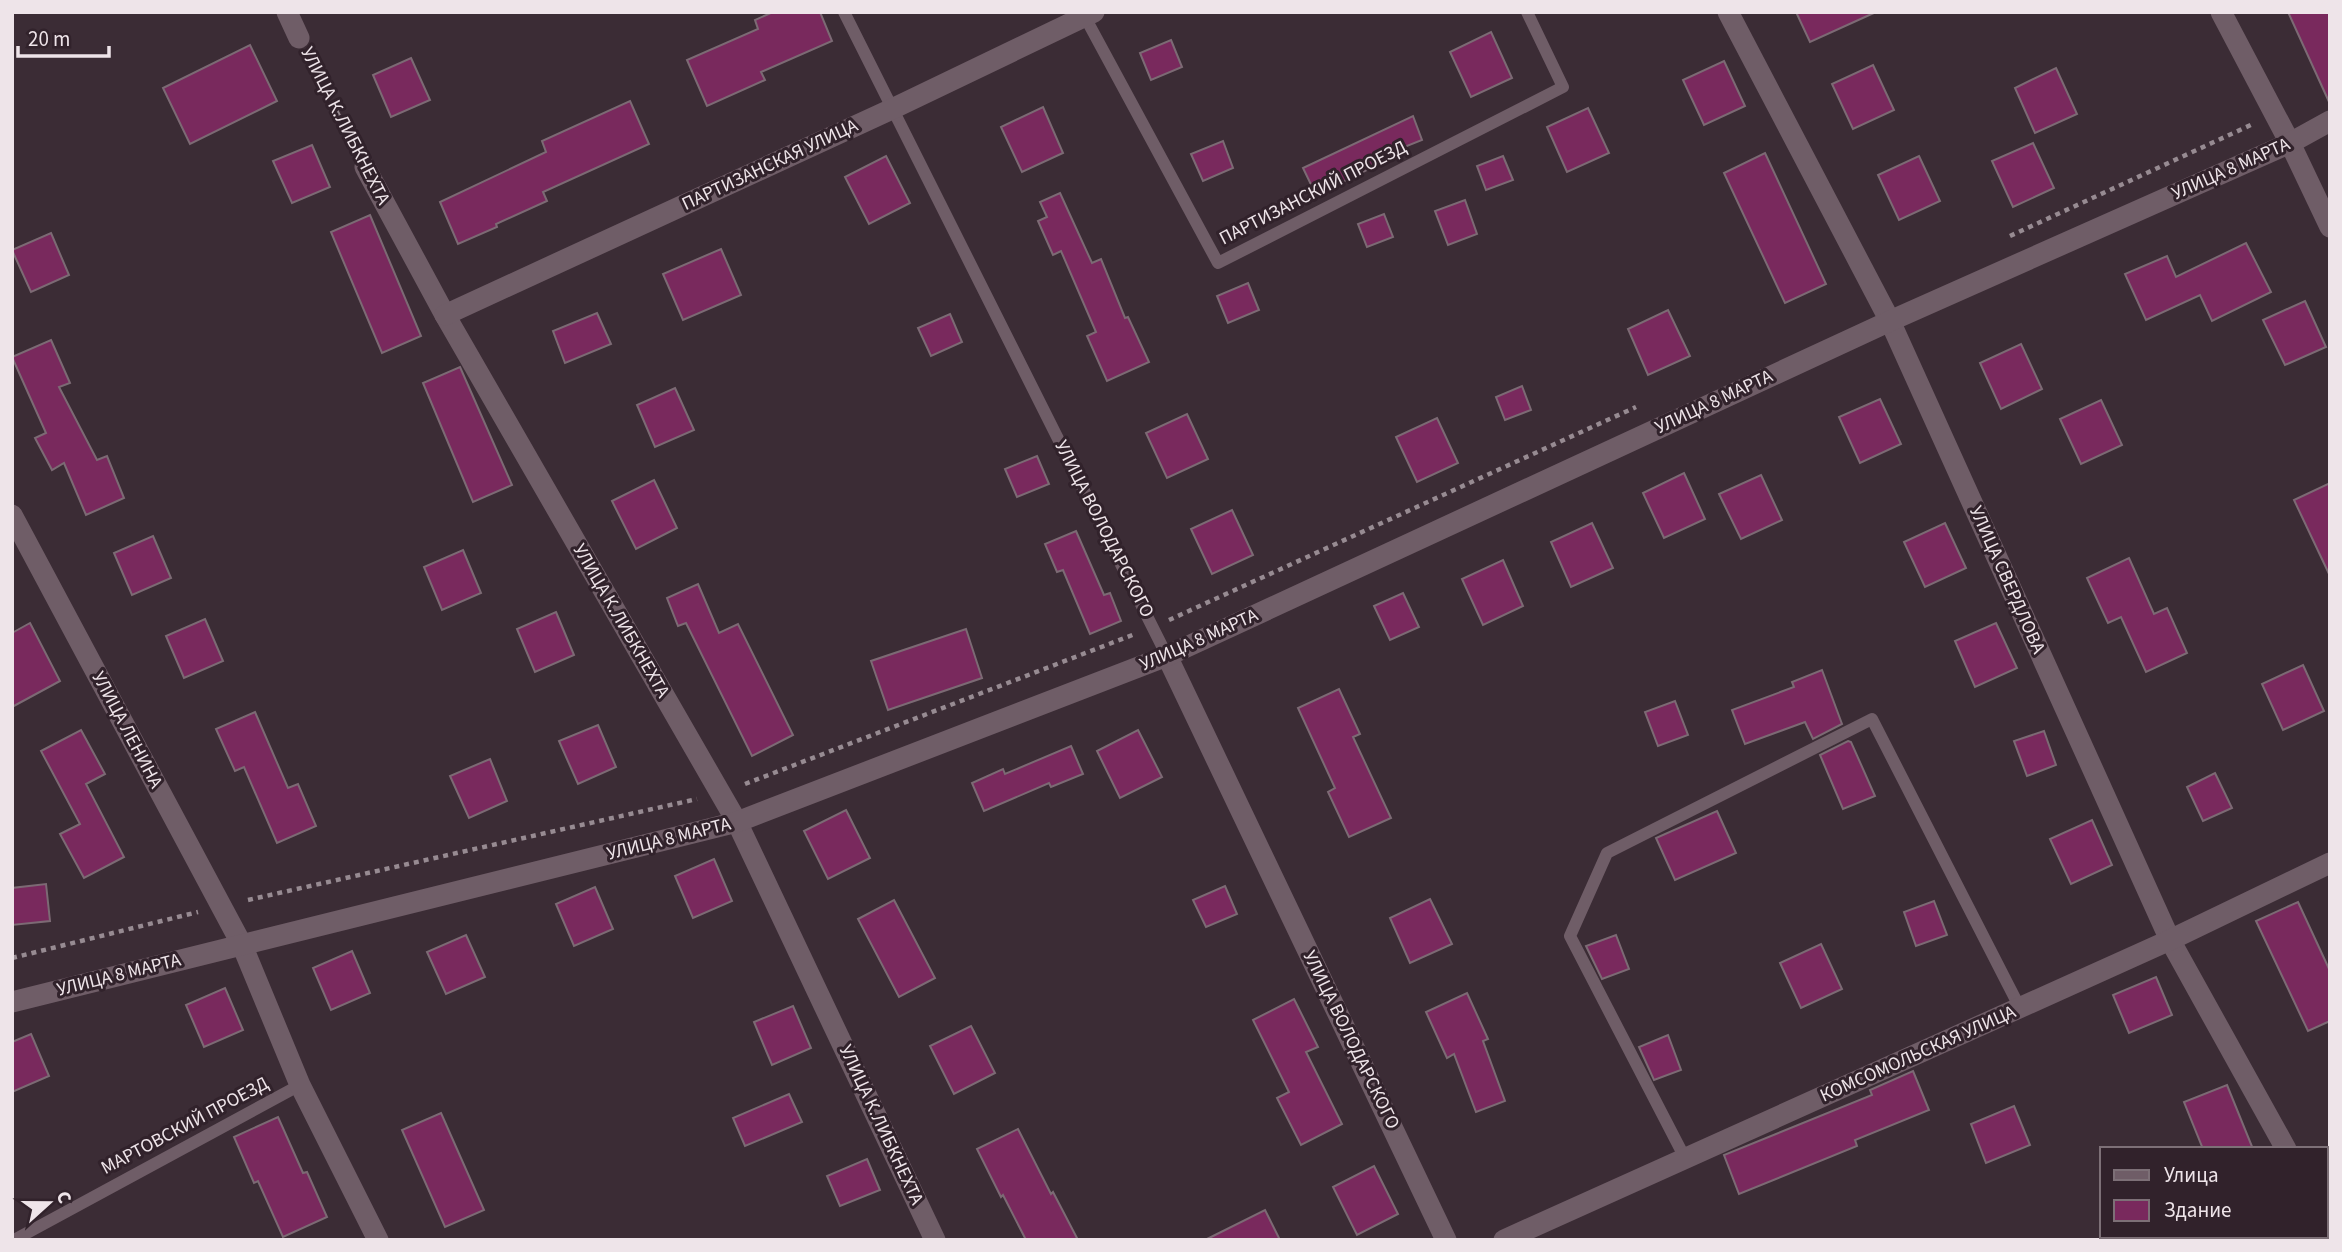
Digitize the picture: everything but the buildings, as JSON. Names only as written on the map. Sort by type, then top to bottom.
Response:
[{"type":"street","name":"УЛИЦА К.ЛИБКНЕХТА","points":[[288,12],[299,38]]},
{"type":"street","name":"УЛИЦА СВЕРДЛОВА","points":[[1728,12],[1890,321],[2170,940],[2285,1147]]},
{"type":"street","points":[[2221,12],[2274,111],[2330,227]]},
{"type":"street","name":"ПАРТИЗАНСКАЯ УЛИЦА","points":[[445,315],[892,109],[1090,14]]},
{"type":"street","name":"УЛИЦА 8 МАРТА","points":[[12,1002],[737,822],[1167,656],[1890,321],[2290,143],[2330,121]]},
{"type":"street","name":"УЛИЦА К.ЛИБКНЕХТА","points":[[365,167],[445,315],[737,822],[936,1240]]},
{"type":"street","name":"УЛИЦА ЛЕНИНА","points":[[12,515],[242,944],[300,1085],[378,1240]]},
{"type":"street","name":"УЛИЦА ВОЛОДАРСКОГО","points":[[1167,656],[1446,1240]]},
{"type":"street","name":"КОМСОМОЛЬСКАЯ УЛИЦА","points":[[1504,1240],[2170,940],[2330,863]]},
{"type":"lane","name":"УЛИЦА ВОЛОДАРСКОГО","points":[[844,12],[1167,656]]},
{"type":"lane","name":"ПАРТИЗАНСКИЙ ПРОЕЗД","points":[[1090,14],[1218,263],[1563,87],[1527,12]]},
{"type":"lane","points":[[1685,1158],[1570,936],[1607,853],[1872,719],[2020,1008]]},
{"type":"lane","name":"МАРТОВСКИЙ ПРОЕЗД","points":[[14,1240],[300,1085]]},
{"type":"path","name":"УЛИЦА К.ЛИБКНЕХТА","points":[[299,38],[365,167]]},
{"type":"path","points":[[2000,241],[2246,128],[2274,111]]},
{"type":"path","points":[[12,958],[222,906],[721,793],[1153,627],[1648,401]]}]
